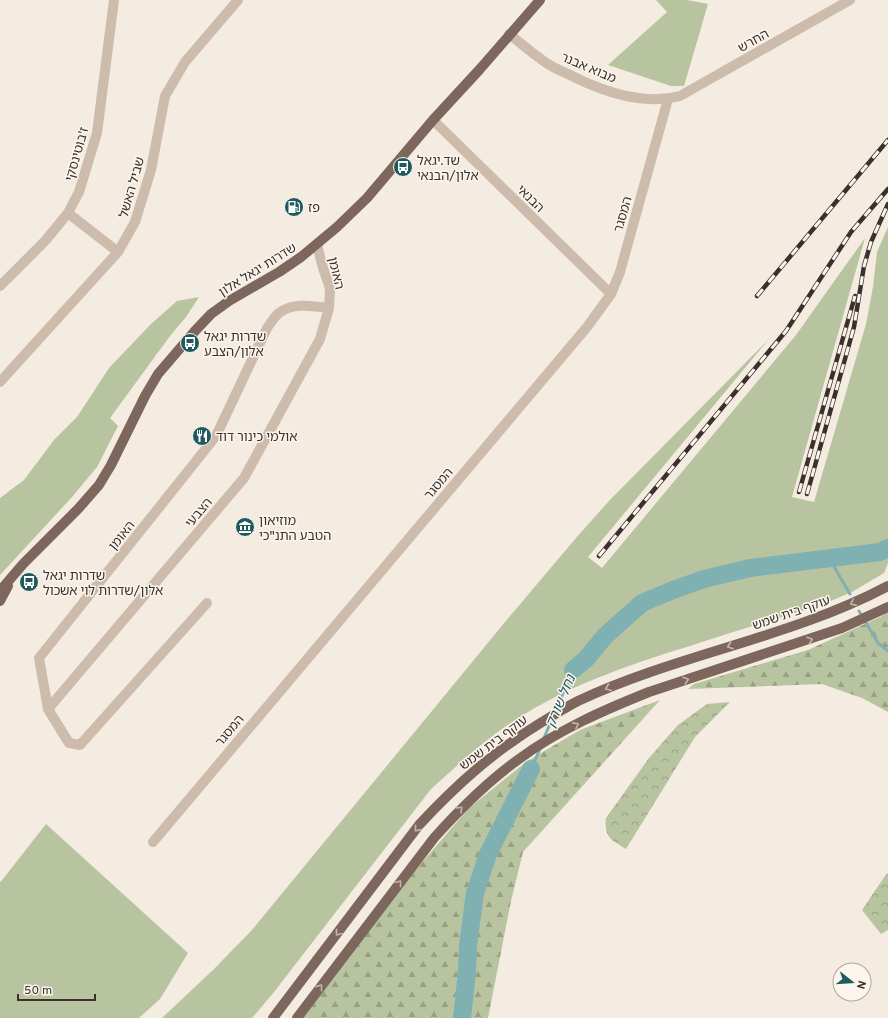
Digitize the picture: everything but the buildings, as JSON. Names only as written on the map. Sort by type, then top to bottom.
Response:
[{"type":"main road","name":"שדרות יגאל אלון","points":[[0,591],[23,564],[78,509],[98,484],[111,466],[158,374],[176,352],[211,314],[229,301],[279,272],[317,245],[367,198],[433,120],[540,0]]},
{"type":"main road","name":"שדרות יגאל אלון","points":[[0,601],[13,577]]},
{"type":"main road","name":"עוקף בית שמש","points":[[272,1018],[415,831],[442,800],[479,766],[510,742],[577,701],[618,684],[836,611],[888,586]]},
{"type":"main road","points":[[297,1018],[434,838],[456,813],[486,785],[520,758],[585,720],[649,692],[842,628],[888,607]]},
{"type":"street","name":"ז'בוטינסקי","points":[[0,286],[45,241],[68,213],[79,192],[97,133],[114,0]]},
{"type":"street","name":"שביל האשל","points":[[0,382],[118,252],[135,222],[151,170],[165,96],[185,62],[238,0]]},
{"type":"street","name":"החרש","points":[[668,99],[680,96],[850,0]]},
{"type":"street","name":"מבוא אבנר","points":[[509,34],[549,64],[585,83],[605,90],[631,96],[652,100],[668,99]]},
{"type":"street","name":"המסגר","points":[[153,842],[587,327],[611,294],[620,272],[668,99]]},
{"type":"street","name":"הבנאי","points":[[433,120],[611,294]]},
{"type":"street","points":[[68,213],[118,252]]},
{"type":"street","name":"האומן","points":[[207,603],[80,745],[69,743],[48,709],[39,658],[216,436],[267,328],[279,313],[290,307],[308,305],[329,308],[330,288],[317,245]]},
{"type":"street","name":"הצבעי","points":[[48,709],[244,478],[320,339],[329,308]]},
{"type":"green space","points":[[656,0],[687,0],[708,4],[684,86],[671,86],[608,65],[667,12]]},
{"type":"green space","points":[[888,227],[888,563],[884,573],[852,592],[826,603],[610,673],[568,691],[515,720],[490,738],[431,789],[274,992],[252,1018],[162,1018],[214,969],[252,930],[505,622],[609,501],[769,339],[588,557],[602,568],[796,335],[865,238],[792,497],[814,502],[866,324],[873,287],[877,252]]},
{"type":"green space","points":[[199,297],[186,317],[170,336],[110,418],[118,426],[97,467],[72,497],[0,575],[0,498],[24,480],[54,440],[77,417],[109,368],[151,324],[177,301]]},
{"type":"green space","points":[[888,612],[888,712],[862,698],[822,684],[688,689],[694,684],[808,650]]},
{"type":"green space","points":[[660,700],[523,852],[511,901],[488,1018],[296,1018],[399,889],[469,808],[526,762],[580,730]]},
{"type":"green space","points":[[730,702],[695,737],[626,849],[616,843],[607,834],[606,818],[649,758],[678,725],[707,704]]},
{"type":"green space","points":[[46,824],[188,953],[160,999],[139,1018],[0,1018],[0,882]]},
{"type":"green space","points":[[887,873],[888,930],[881,934],[862,910]]},
{"type":"waterway","name":"נחל שורק","points":[[573,670],[586,659],[605,636],[642,603],[673,590],[704,579],[750,568],[880,552],[888,548]]},
{"type":"waterway","points":[[829,558],[850,594]]},
{"type":"waterway","points":[[859,611],[878,643],[888,651]]},
{"type":"waterway","name":"נחל שורק","points":[[556,710],[573,670]]},
{"type":"waterway","name":"נחל שורק","points":[[544,738],[552,719]]},
{"type":"waterway","name":"נחל שורק","points":[[531,769],[540,749]]},
{"type":"waterway","name":"נחל שורק","points":[[462,1018],[467,972],[468,945],[475,893],[488,854],[531,769]]},
{"type":"railway","points":[[757,296],[888,140]]},
{"type":"railway","points":[[599,556],[786,331],[851,232],[888,189]]},
{"type":"railway","points":[[807,494],[854,327],[864,266],[871,242],[888,204]]},
{"type":"railway","points":[[799,492],[855,296]]},
{"type":"place","name":"שד.יגאל אלון/הבנאי","points":[[403,167]]},
{"type":"place","name":"פז","points":[[294,207]]},
{"type":"place","name":"שדרות יגאל אלון/הצבע","points":[[190,343]]},
{"type":"place","name":"אולמי כינור דוד","points":[[202,436]]},
{"type":"place","name":"מוזיאון הטבע התנ\"כי","points":[[245,527]]},
{"type":"place","name":"שדרות יגאל אלון/שדרות לוי אשכול","points":[[29,582]]}]
